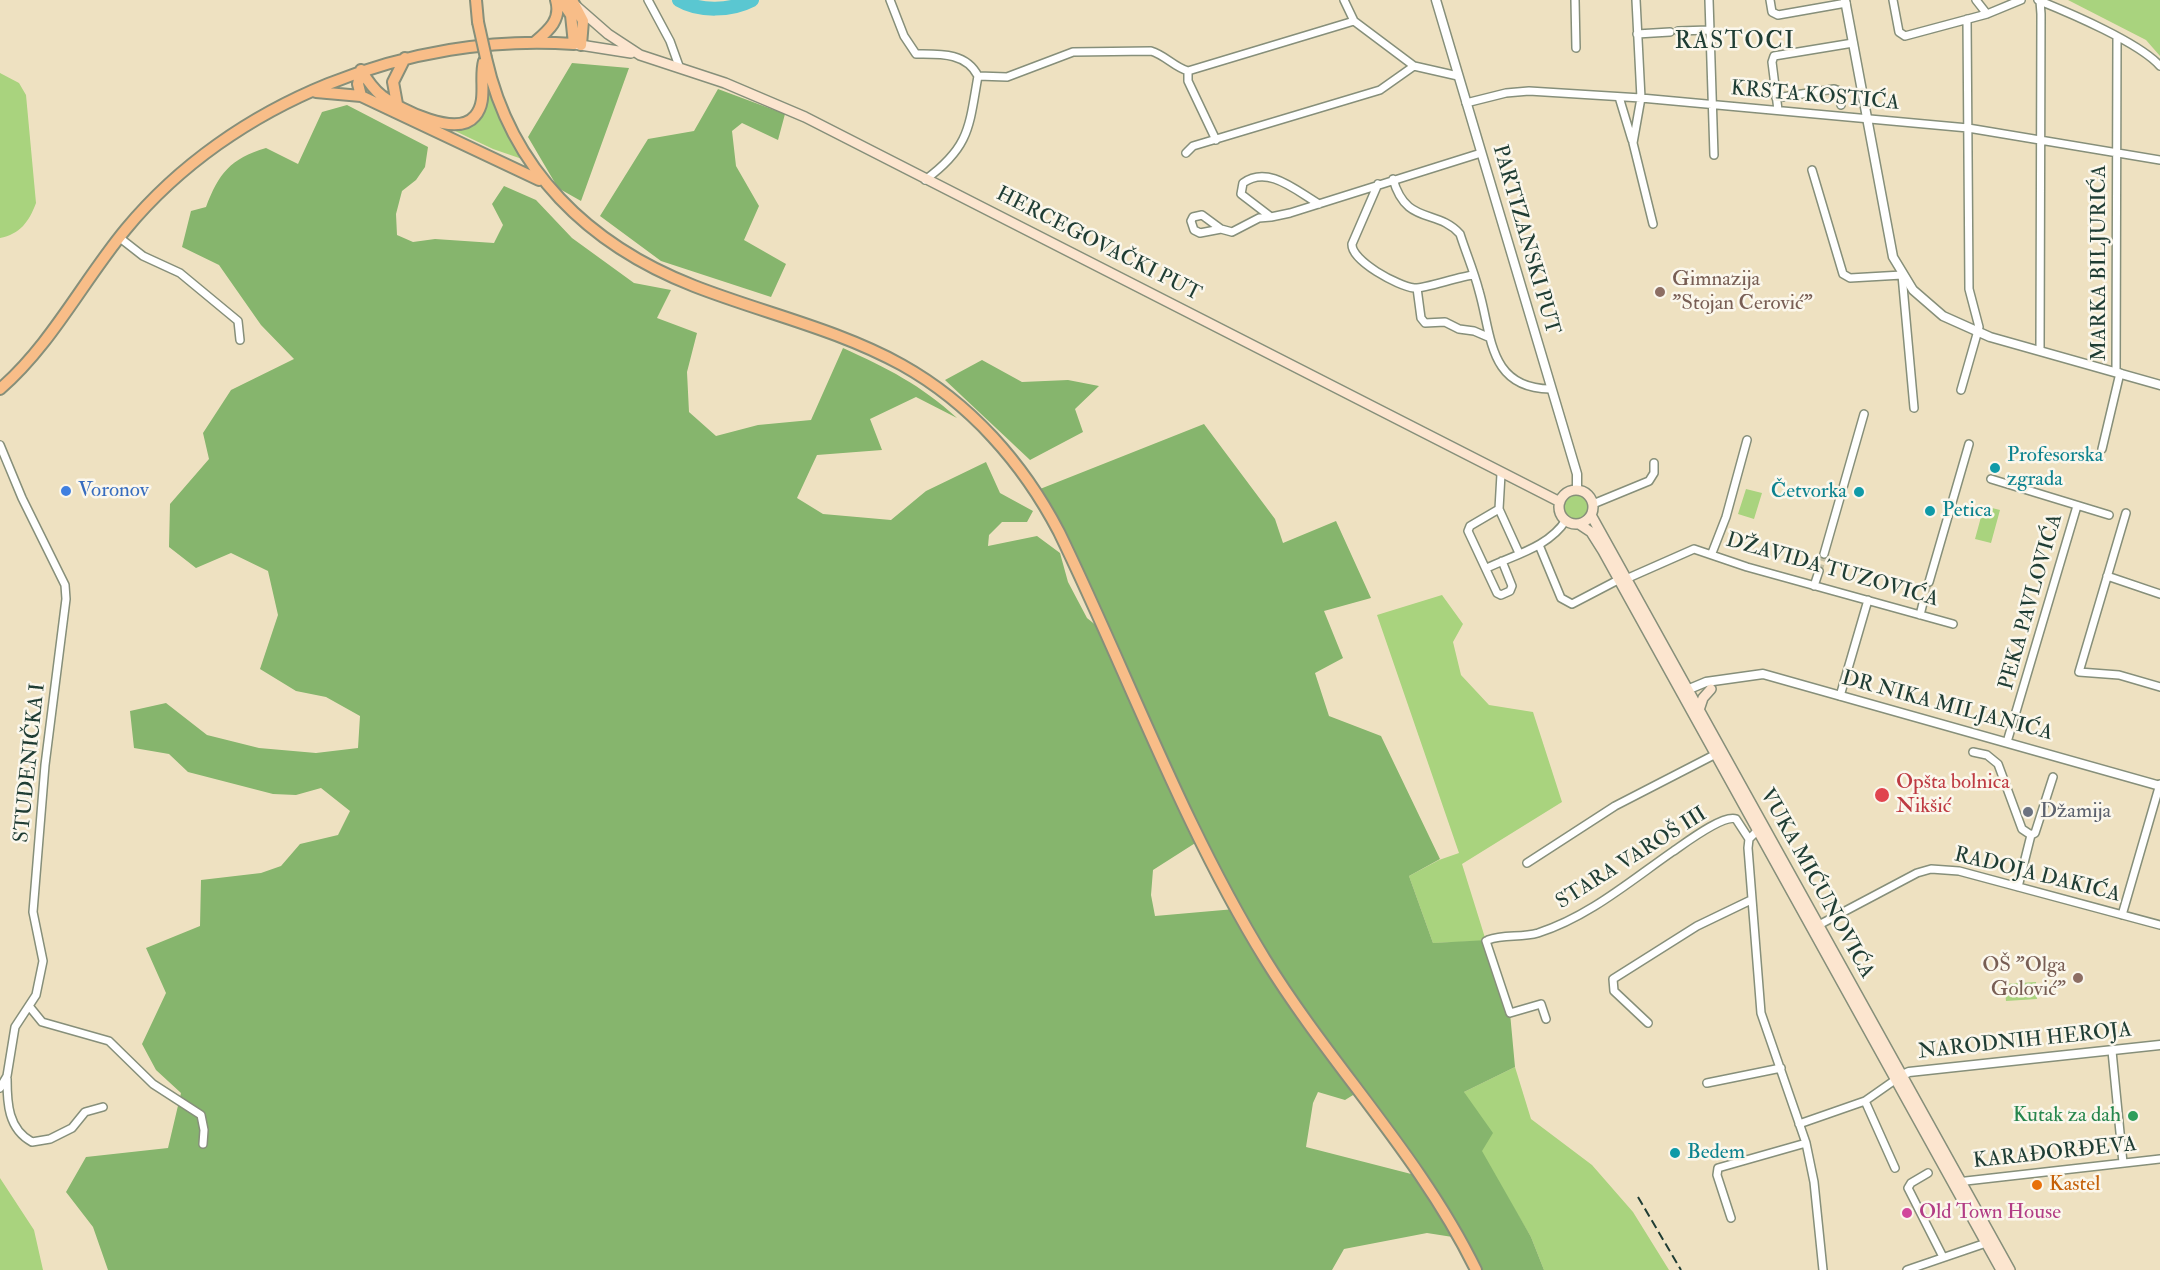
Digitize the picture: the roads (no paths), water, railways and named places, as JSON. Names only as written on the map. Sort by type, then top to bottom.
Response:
[{"type":"main road","points":[[534,43],[555,22],[558,0]]},
{"type":"main road","points":[[558,0],[571,15],[578,44]]},
{"type":"main road","points":[[476,1],[486,58],[507,122],[522,152],[545,183],[595,230],[653,267],[693,286],[857,344],[908,369],[956,402],[999,444],[1033,489],[1059,532],[1184,807],[1233,904],[1286,992],[1433,1196],[1476,1270]]},
{"type":"main road","points":[[574,3],[584,24],[578,44]]},
{"type":"main road","points":[[574,3],[608,34],[640,55]]},
{"type":"main road","points":[[0,389],[32,356],[120,237],[151,201],[199,160],[258,121],[312,92],[361,70],[443,50],[501,44],[578,44],[640,55]]},
{"type":"main road","name":"HERCEGOVAČKI PUT","points":[[640,55],[679,66],[790,110],[1500,474],[1560,502]]},
{"type":"main road","points":[[397,104],[393,82],[405,58]]},
{"type":"main road","points":[[361,70],[375,90],[397,104],[447,125],[467,123],[477,113],[481,104],[482,73],[486,58]]},
{"type":"main road","points":[[361,70],[358,84],[361,96]]},
{"type":"main road","points":[[312,92],[361,96],[545,183]]},
{"type":"main road","points":[[1577,490],[1588,494],[1593,504],[1591,515],[1579,524],[1566,520],[1560,513],[1560,502],[1566,492],[1577,490]]},
{"type":"main road","name":"VUKA MIĆUNOVIĆA","points":[[1591,515],[1622,579],[1685,694],[1714,755],[1759,828]]},
{"type":"main road","name":"VUKA MIĆUNOVIĆA","points":[[1579,524],[1591,532],[1622,579]]},
{"type":"main road","points":[[1699,711],[1703,698],[1711,689]]},
{"type":"main road","name":"VUKA MIĆUNOVIĆA","points":[[1685,694],[1699,711],[1759,828],[1814,927],[2010,1270]]},
{"type":"main road","name":"VUKA MIĆUNOVIĆA","points":[[1958,1182],[2001,1270]]},
{"type":"street","points":[[648,0],[670,41],[679,66]]},
{"type":"street","points":[[890,0],[904,36],[916,54],[952,55],[969,65],[978,76],[1007,77],[1073,52],[1151,51],[1161,55],[1180,69],[1188,71],[1354,21]]},
{"type":"street","points":[[1344,0],[1354,21],[1414,66],[1458,76]]},
{"type":"street","name":"PARTIZANSKI PUT","points":[[1436,0],[1577,474],[1577,490]]},
{"type":"street","points":[[1575,0],[1576,48]]},
{"type":"street","points":[[1633,143],[1641,98],[1636,0]]},
{"type":"street","points":[[1709,0],[1714,155]]},
{"type":"street","points":[[1770,0],[1772,12],[1778,15],[1846,1],[1893,257],[1902,275],[1943,316],[1979,331],[2160,385]]},
{"type":"street","points":[[1893,0],[1899,32],[1905,36],[1987,14],[2021,0]]},
{"type":"street","points":[[1976,0],[1987,14]]},
{"type":"street","points":[[2040,350],[2039,1],[2117,38],[2153,58],[2160,66]]},
{"type":"street","points":[[1961,390],[1979,331],[1979,323],[1969,289],[1966,19]]},
{"type":"street","points":[[1678,31],[1709,30]]},
{"type":"street","points":[[1637,34],[1670,32]]},
{"type":"street","name":"MARKA BILJURIĆA","points":[[2102,449],[2118,373],[2117,38]]},
{"type":"street","points":[[1778,110],[1772,62],[1774,56],[1853,43]]},
{"type":"street","points":[[1186,153],[1193,147],[1380,90],[1414,66]]},
{"type":"street","points":[[1188,71],[1187,78],[1216,140]]},
{"type":"street","points":[[925,180],[945,165],[966,138],[978,76]]},
{"type":"street","points":[[1776,98],[1837,90],[1841,105]]},
{"type":"street","name":"KRSTA KOSTIĆA","points":[[1466,103],[1506,93],[1530,91],[1641,98],[1968,128],[2160,160]]},
{"type":"street","points":[[1619,97],[1653,224]]},
{"type":"street","points":[[1221,230],[1237,231],[1259,218],[1318,204],[1481,153]]},
{"type":"street","points":[[1812,170],[1843,274],[1850,278],[1902,275]]},
{"type":"street","points":[[1270,217],[1241,194],[1243,183],[1254,175],[1266,175],[1276,179],[1318,204]]},
{"type":"street","points":[[1393,179],[1397,196],[1405,205],[1457,230],[1474,274],[1488,337],[1501,364],[1511,375],[1528,386],[1550,388]]},
{"type":"street","points":[[1378,184],[1352,249],[1363,264],[1417,288],[1474,274]]},
{"type":"street","points":[[120,237],[143,256],[180,273],[238,321],[240,340]]},
{"type":"street","points":[[1902,275],[1914,408]]},
{"type":"street","points":[[1417,288],[1421,318],[1425,323],[1445,322],[1459,329],[1474,331],[1488,337]]},
{"type":"street","points":[[1824,554],[1864,414]]},
{"type":"street","name":"DŽAVIDA TUZOVIĆA","points":[[1747,440],[1712,553],[1747,567],[1953,624]]},
{"type":"street","points":[[1929,582],[1969,444]]},
{"type":"street","name":"STUDENIČKA I","points":[[0,445],[22,498],[65,585],[66,599],[45,765],[33,912],[43,961],[36,995],[15,1027],[7,1076],[0,1088]]},
{"type":"street","points":[[1593,504],[1643,484],[1652,477],[1654,463]]},
{"type":"street","points":[[1500,474],[1499,509],[1520,553]]},
{"type":"street","name":"PEKA PAVLOVIĆA","points":[[1990,479],[2109,514]]},
{"type":"street","name":"PEKA PAVLOVIĆA","points":[[2007,742],[2077,506]]},
{"type":"street","points":[[1499,509],[1470,526],[1468,531],[1497,593],[1501,595],[1510,591],[1512,586],[1502,561]]},
{"type":"street","points":[[2126,513],[2079,672],[2119,675],[2160,687]]},
{"type":"street","points":[[1487,568],[1556,535],[1566,520]]},
{"type":"street","points":[[1539,545],[1561,598],[1566,603],[1572,604],[1689,550],[1712,553]]},
{"type":"street","points":[[1815,586],[1819,571]]},
{"type":"street","points":[[2107,576],[2160,594]]},
{"type":"street","points":[[1840,696],[1868,600]]},
{"type":"street","points":[[1920,615],[1923,603]]},
{"type":"street","name":"DR NIKA MILJANIĆA","points":[[1685,694],[1724,680],[1762,674],[2160,785]]},
{"type":"street","name":"DR NIKA MILJANIĆA","points":[[1685,694],[1711,689],[1724,680]]},
{"type":"street","points":[[1973,752],[1987,755],[1998,764],[2022,830],[2031,835]]},
{"type":"street","points":[[1527,863],[1615,806],[1714,755]]},
{"type":"street","points":[[2018,887],[2031,835],[2035,833],[2053,777]]},
{"type":"street","points":[[2122,915],[2160,785]]},
{"type":"street","name":"STARA VAROŠ III","points":[[1546,1019],[1541,1004],[1510,1013],[1487,940],[1501,935],[1535,934],[1575,919],[1693,837],[1728,818],[1736,819],[1749,839]]},
{"type":"street","points":[[1759,828],[1749,839],[1751,900],[1761,1013],[1806,1143],[1814,1182],[1823,1270]]},
{"type":"street","name":"RADOJA DAKIĆA","points":[[1814,927],[1917,873],[1931,869],[1959,871],[2160,925]]},
{"type":"street","points":[[1648,1023],[1614,991],[1613,979],[1697,926],[1751,900]]},
{"type":"street","points":[[29,1005],[42,1022],[109,1041],[123,1052],[153,1084],[201,1114],[203,1144]]},
{"type":"street","name":"NARODNIH HEROJA","points":[[1898,1077],[2160,1045]]},
{"type":"street","points":[[2112,1051],[2123,1163]]},
{"type":"street","points":[[1707,1083],[1780,1068]]},
{"type":"street","points":[[7,1076],[8,1114],[20,1131],[32,1142],[50,1139],[72,1128],[85,1112],[103,1107]]},
{"type":"street","points":[[1799,1124],[1866,1101],[1898,1077]]},
{"type":"street","points":[[1866,1101],[1895,1168]]},
{"type":"street","points":[[1731,1218],[1717,1175],[1718,1168],[1806,1143]]},
{"type":"street","name":"KARAĐORĐEVA","points":[[1958,1182],[2160,1160]]},
{"type":"street","points":[[1928,1173],[1908,1188],[1943,1257]]},
{"type":"street","points":[[1907,1270],[1986,1243]]},
{"type":"waterway","points":[[679,0],[696,7],[715,9],[744,4],[752,0]]},
{"type":"tunnel","points":[[1819,571],[1824,554]]},
{"type":"tunnel","points":[[1923,603],[1929,582]]},
{"type":"railway","points":[[1638,1197],[1681,1270]]},
{"type":"place","name":"Gimnazija \"Stojan Cerović\"","points":[[1660,292]]},
{"type":"place","name":"Profesorska zgrada","points":[[1995,468]]},
{"type":"place","name":"Voronov","points":[[66,491]]},
{"type":"place","name":"Četvorka","points":[[1859,492]]},
{"type":"place","name":"Petica","points":[[1930,511]]},
{"type":"place","name":"Opšta bolnica Nikšić","points":[[1882,795]]},
{"type":"place","name":"Džamija","points":[[2028,812]]},
{"type":"place","name":"OŠ \"Olga Golović\"","points":[[2078,978]]},
{"type":"place","name":"Kutak za dah","points":[[2133,1116]]},
{"type":"place","name":"Bedem","points":[[1675,1153]]},
{"type":"place","name":"Kastel","points":[[2037,1185]]},
{"type":"place","name":"Old Town House","points":[[1907,1213]]},
{"type":"district","name":"RASTOCI","points":[[1735,43]]}]
